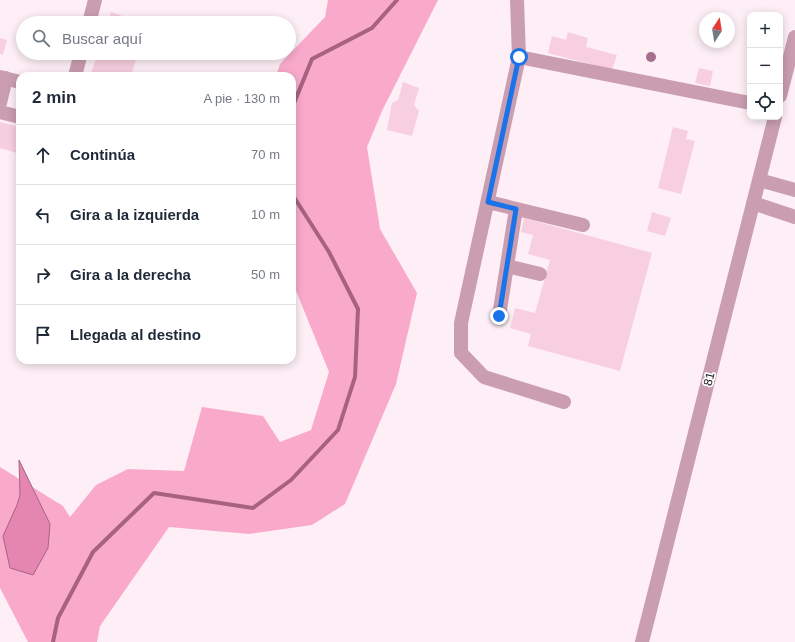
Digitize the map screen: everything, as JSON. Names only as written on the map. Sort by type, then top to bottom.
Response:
[{"type":"street","points":[[91,16],[95,0]]},
{"type":"street","points":[[517,0],[519,57],[461,323],[461,353],[484,377],[564,402]]},
{"type":"street","points":[[783,84],[795,37]]},
{"type":"street","points":[[519,57],[747,102]]},
{"type":"street","points":[[76,72],[79,60]]},
{"type":"street","points":[[0,103],[3,78],[16,81]]},
{"type":"street","points":[[0,112],[16,117]]},
{"type":"street","name":"81","points":[[642,642],[774,120]]},
{"type":"street","points":[[759,180],[795,190]]},
{"type":"street","points":[[488,202],[583,225]]},
{"type":"street","points":[[753,203],[795,216]]},
{"type":"street","points":[[499,316],[516,209]]},
{"type":"street","points":[[507,266],[540,274]]},
{"type":"shaded area","points":[[328,0],[438,0],[382,111],[367,147],[380,229],[417,293],[396,384],[345,504],[312,525],[249,534],[169,527],[100,626],[97,642],[28,642],[0,588],[0,467],[63,506],[70,517],[96,485],[128,469],[184,471],[202,407],[263,416],[280,442],[311,430],[329,372],[296,291],[296,72],[277,72],[280,64],[284,60],[296,60],[296,47],[325,17]]},
{"type":"shaded area","points":[[19,460],[50,524],[48,548],[33,575],[10,568],[3,536],[20,495]]},
{"type":"building","points":[[111,12],[123,16],[110,16]]},
{"type":"building","points":[[568,32],[588,38],[586,47],[617,55],[612,70],[548,53],[552,36],[566,40]]},
{"type":"building","points":[[0,38],[7,40],[3,55],[0,54]]},
{"type":"building","points":[[96,60],[136,60],[132,72],[91,72]]},
{"type":"building","points":[[699,68],[713,71],[710,86],[695,83]]},
{"type":"building","points":[[403,82],[419,88],[414,105],[419,111],[412,136],[387,130],[392,103],[398,100]]},
{"type":"building","points":[[0,122],[16,126],[16,153],[0,148]]},
{"type":"building","points":[[673,127],[688,131],[686,139],[695,141],[681,194],[658,188]]},
{"type":"building","points":[[652,212],[671,218],[665,236],[647,231]]},
{"type":"building","points":[[524,218],[652,253],[620,371],[528,346],[531,334],[510,328],[515,308],[535,313],[550,260],[528,254],[533,235],[521,232]]},
{"type":"waterway","points":[[296,98],[312,59],[372,28],[397,0]]},
{"type":"waterway","points":[[53,642],[58,618],[93,552],[154,493],[253,508],[291,480],[338,430],[355,377],[358,309],[329,252],[296,200]]},
{"type":"route","points":[[499,316],[516,209],[488,202],[519,57]]}]
